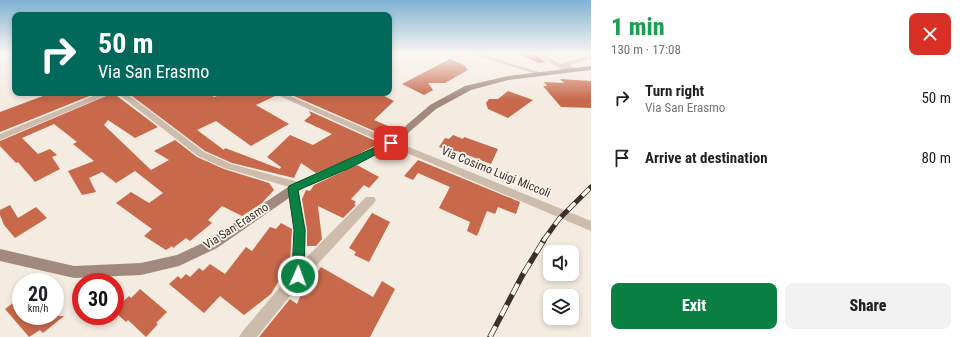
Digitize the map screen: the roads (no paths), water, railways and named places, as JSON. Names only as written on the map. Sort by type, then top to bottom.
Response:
[{"type":"main road","name":"Via San Erasmo","points":[[0,255],[74,272],[141,269],[179,260],[212,244],[295,187],[347,165],[391,143],[432,107],[468,88],[508,78],[575,69]]},
{"type":"street","points":[[524,69],[539,73]]},
{"type":"street","points":[[0,137],[101,96]]},
{"type":"street","points":[[125,96],[201,154],[228,166],[295,187],[300,230],[298,276]]},
{"type":"street","name":"Via Cosimo Luigi Miccoli","points":[[284,96],[391,143],[591,226]]},
{"type":"street","points":[[247,337],[298,276],[370,200]]},
{"type":"railway","points":[[543,241],[559,219],[591,187]]},
{"type":"railway","points":[[490,337],[522,276],[544,240]]}]
